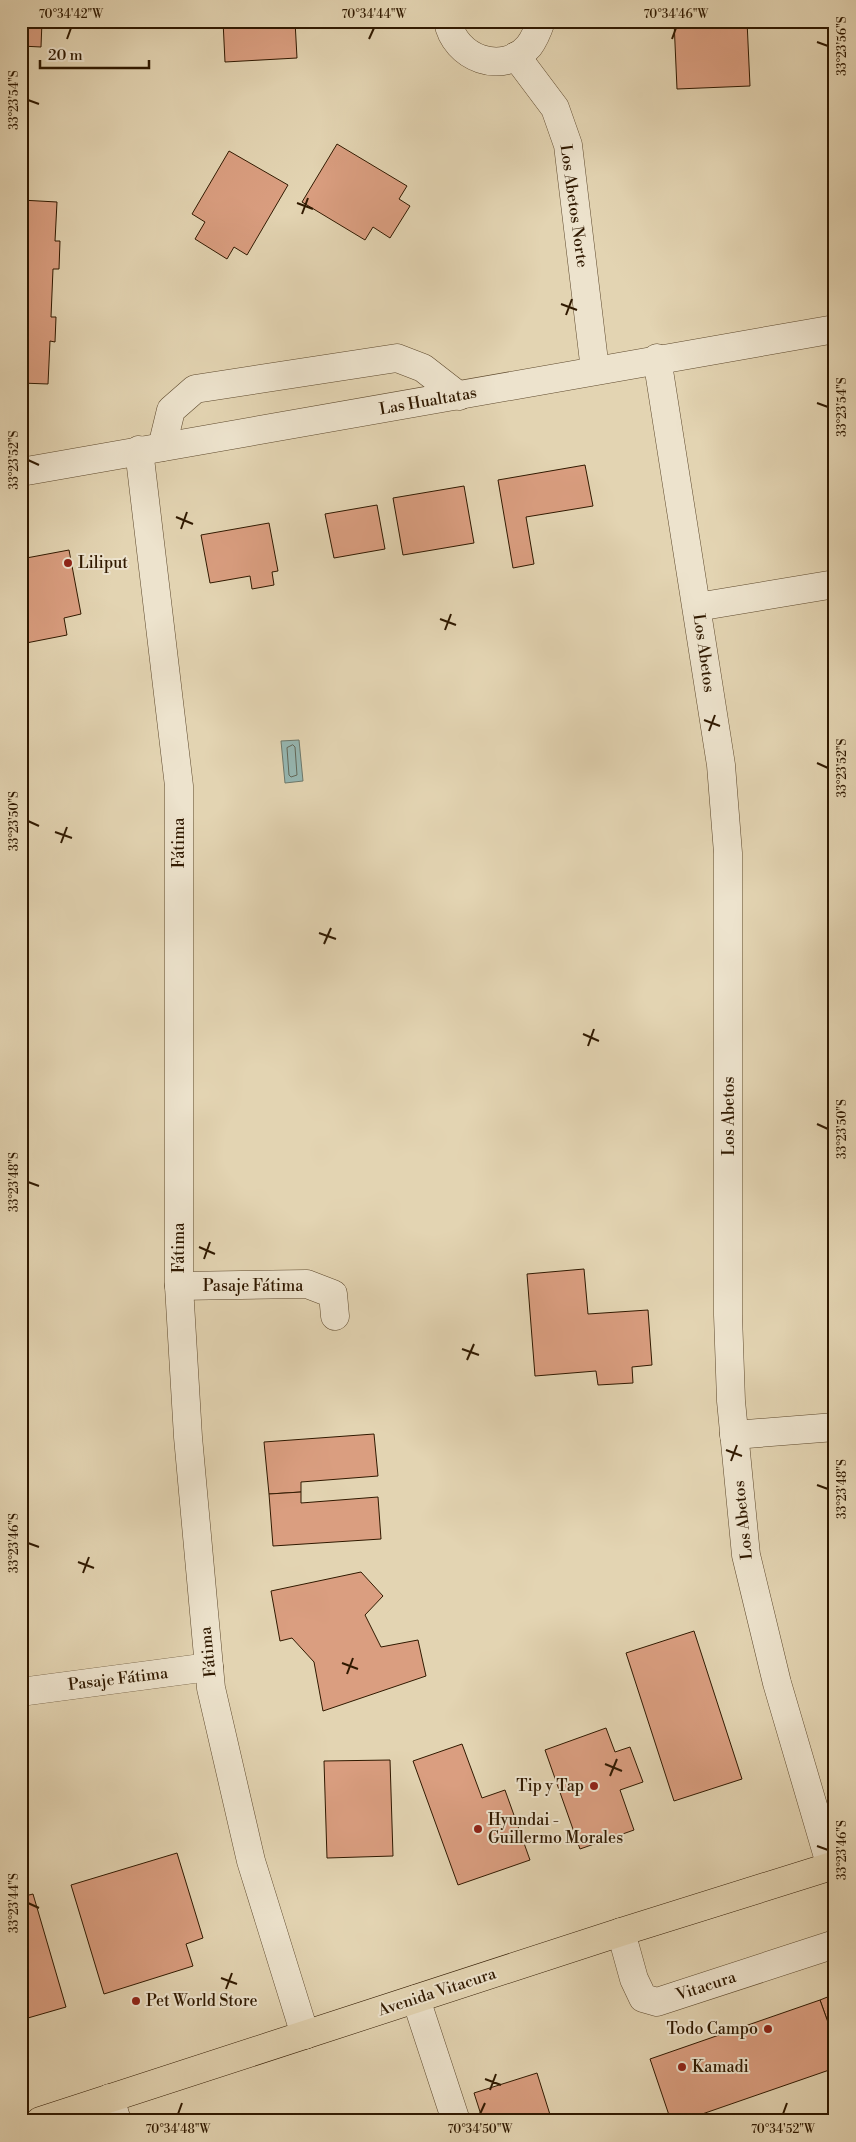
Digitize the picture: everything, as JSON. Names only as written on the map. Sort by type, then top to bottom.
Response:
[{"type":"main road","name":"Avenida Vitacura","points":[[40,2121],[114,2110],[305,2035],[621,1932],[833,1866]]},
{"type":"street","points":[[448,21],[450,31],[458,45],[470,55],[485,61],[501,62],[516,56],[528,48],[536,35],[540,21]]},
{"type":"street","name":"Los Abetos Norte","points":[[516,56],[555,108],[568,145],[595,370]]},
{"type":"street","name":"Las Hualtatas","points":[[21,472],[459,396],[657,358],[835,329]]},
{"type":"street","points":[[150,449],[172,410],[194,389],[397,358],[423,368],[459,396]]},
{"type":"street","name":"Los Abetos","points":[[657,358],[721,765],[728,853],[728,1315],[730,1401],[746,1555],[761,1623],[833,1866]]},
{"type":"street","name":"Fátima","points":[[150,449],[179,786],[179,1286],[188,1437],[211,1688],[251,1862],[305,2035]]},
{"type":"street","points":[[697,607],[835,584]]},
{"type":"street","name":"Pasaje Fátima","points":[[179,1286],[307,1284],[333,1294],[335,1316]]},
{"type":"street","points":[[734,1435],[835,1427]]},
{"type":"street","name":"Pasaje Fátima","points":[[28,1691],[209,1667]]},
{"type":"street","name":"Vitacura","points":[[621,1932],[634,1979],[643,1998],[657,2002],[835,1944]]},
{"type":"street","points":[[416,1999],[456,2121]]},
{"type":"water","points":[[299,740],[303,781],[285,783],[281,741]]},
{"type":"building","points":[[21,21],[42,21],[41,47],[21,46]]},
{"type":"building","points":[[223,21],[295,21],[297,58],[225,62]]},
{"type":"building","points":[[674,21],[747,21],[750,86],[677,89]]},
{"type":"building","points":[[337,144],[407,186],[399,199],[410,206],[390,238],[373,227],[365,240],[302,202]]},
{"type":"building","points":[[229,151],[288,185],[247,255],[234,247],[227,259],[195,239],[205,222],[192,214]]},
{"type":"building","points":[[21,200],[57,202],[55,241],[60,241],[59,269],[53,269],[51,317],[56,317],[55,342],[50,341],[48,384],[21,383]]},
{"type":"building","points":[[585,465],[593,506],[526,517],[534,564],[513,568],[498,480]]},
{"type":"building","points":[[464,486],[474,543],[403,555],[393,498]]},
{"type":"building","points":[[377,505],[385,549],[334,558],[325,514]]},
{"type":"building","points":[[269,523],[278,571],[272,572],[274,585],[252,589],[250,576],[210,583],[201,535]]},
{"type":"building","points":[[69,550],[81,614],[64,618],[67,635],[21,644],[21,559]]},
{"type":"building","points":[[584,1269],[588,1314],[648,1310],[652,1365],[632,1367],[633,1383],[598,1385],[596,1371],[535,1376],[527,1274]]},
{"type":"building","points":[[374,1434],[378,1476],[301,1482],[301,1492],[269,1494],[264,1442]]},
{"type":"building","points":[[301,1492],[301,1503],[378,1497],[381,1539],[273,1546],[269,1494]]},
{"type":"building","points":[[361,1572],[383,1596],[365,1615],[381,1647],[418,1640],[426,1676],[323,1711],[314,1662],[292,1638],[280,1641],[271,1591]]},
{"type":"building","points":[[694,1631],[742,1779],[674,1801],[626,1653]]},
{"type":"building","name":"Tip y Tap","points":[[606,1728],[615,1752],[630,1747],[643,1782],[620,1790],[634,1830],[580,1849],[545,1750]]},
{"type":"building","name":"Hyundai - Guillermo Morales","points":[[462,1744],[482,1798],[505,1790],[530,1860],[458,1885],[413,1761]]},
{"type":"building","points":[[390,1760],[393,1856],[327,1858],[324,1761]]},
{"type":"building","points":[[177,1853],[203,1938],[186,1944],[193,1966],[104,1994],[71,1885]]},
{"type":"building","points":[[33,1894],[66,2007],[21,2020],[21,1897]]},
{"type":"building","points":[[835,1994],[835,2042],[820,2000]]},
{"type":"building","points":[[820,2000],[835,2042],[835,2068],[682,2121],[671,2121],[650,2059]]},
{"type":"building","points":[[537,2073],[552,2121],[483,2121],[474,2093]]},
{"type":"place","name":"Liliput","points":[[68,563]]},
{"type":"place","name":"Tip y Tap","points":[[594,1786]]},
{"type":"place","name":"Hyundai - Guillermo Morales","points":[[478,1829]]},
{"type":"place","name":"Pet World Store","points":[[136,2001]]},
{"type":"place","name":"Todo Campo","points":[[768,2029]]},
{"type":"place","name":"Kamadi","points":[[682,2067]]}]
